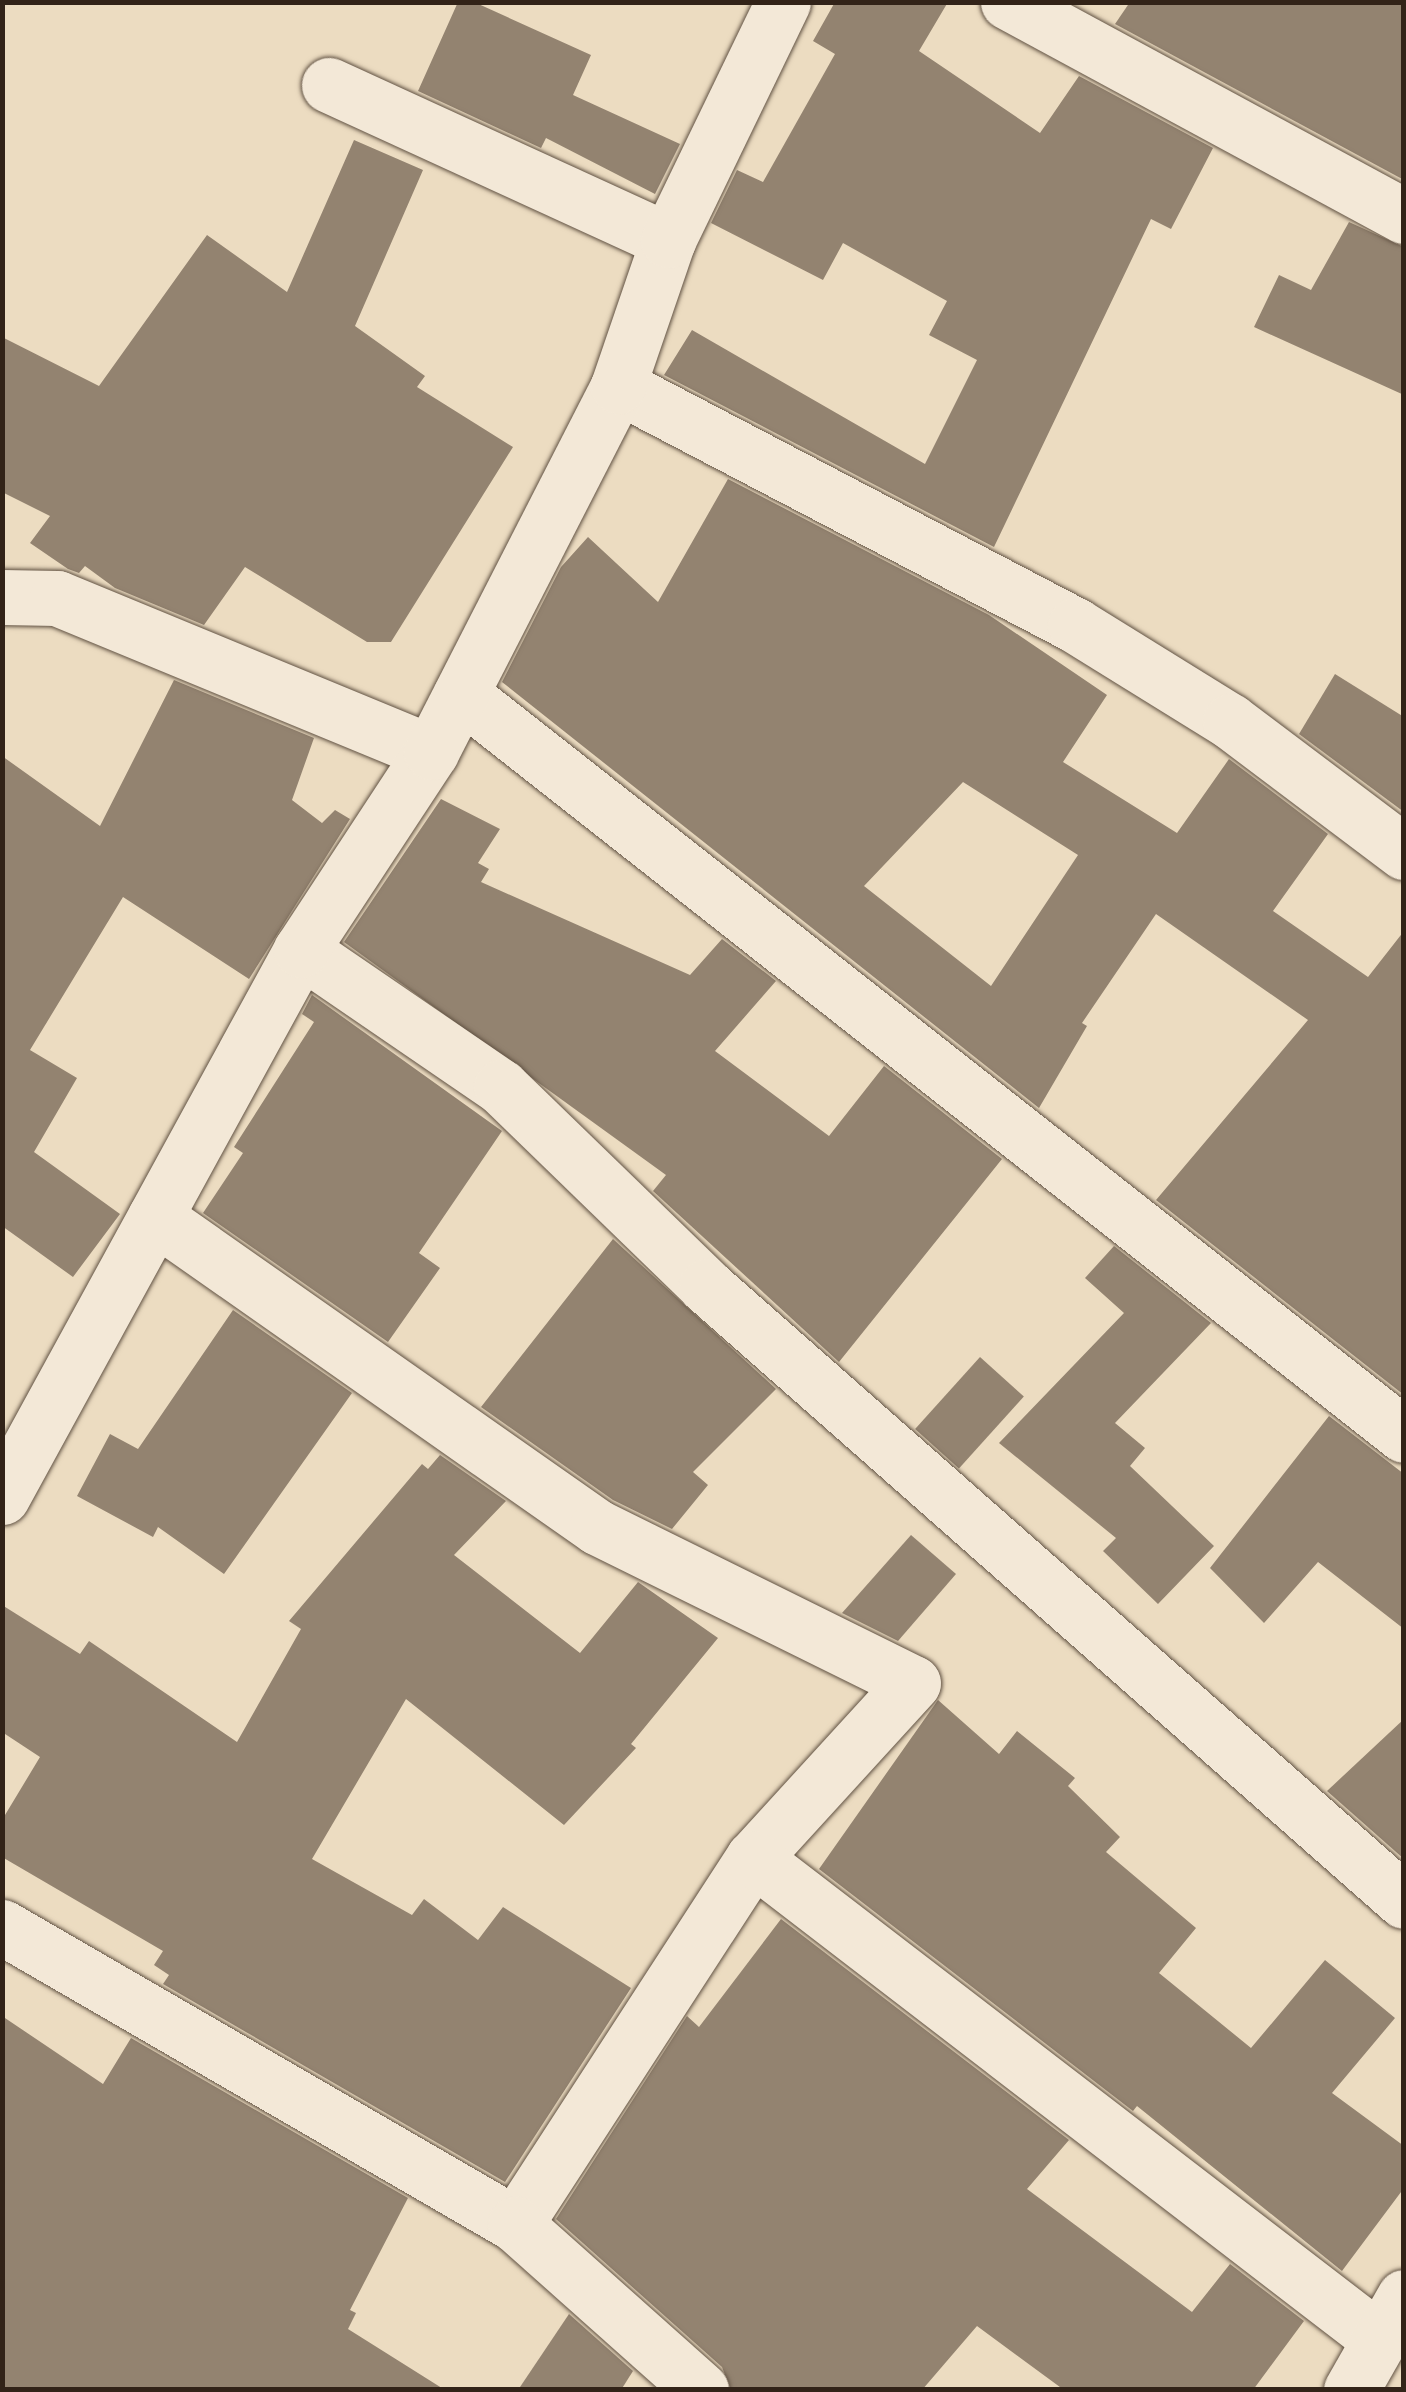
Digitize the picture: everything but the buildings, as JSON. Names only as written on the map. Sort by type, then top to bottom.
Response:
[{"type":"street","points":[[2,1497],[301,950],[431,752],[618,386],[668,240],[783,2]]},
{"type":"street","points":[[1008,2],[1404,216]]},
{"type":"street","points":[[330,85],[668,240]]},
{"type":"street","points":[[618,386],[1075,625],[1230,721],[1404,852]]},
{"type":"street","points":[[2,597],[57,598],[431,752]]},
{"type":"street","points":[[461,694],[1404,1435]]},
{"type":"street","points":[[301,950],[501,1087],[706,1286],[1404,1901]]},
{"type":"street","points":[[155,1218],[597,1527],[913,1683],[752,1858],[515,2224]]},
{"type":"street","points":[[752,1858],[1391,2318],[1351,2390]]},
{"type":"street","points":[[2,1927],[515,2224],[700,2390]]}]
